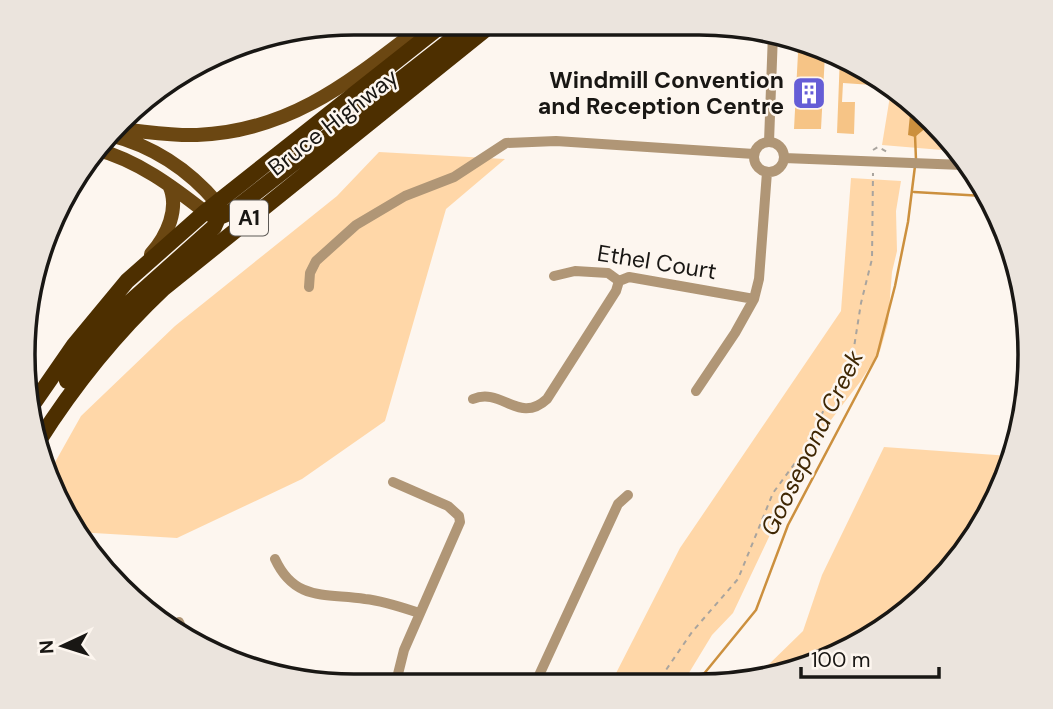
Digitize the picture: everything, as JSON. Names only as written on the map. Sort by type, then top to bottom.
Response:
[{"type":"highway","name":"Bruce Highway","points":[[38,397],[74,345],[128,281],[430,35]]},
{"type":"highway","points":[[42,423],[72,374],[103,332],[151,282],[210,231],[214,211],[234,210],[456,35]]},
{"type":"highway","name":"Bruce Highway","points":[[45,432],[95,361],[164,288],[479,35]]},
{"type":"main road","points":[[128,130],[196,135],[239,131],[273,122],[334,92],[410,35]]},
{"type":"main road","points":[[120,138],[142,146],[172,162],[194,180],[214,211]]},
{"type":"main road","points":[[106,153],[133,163],[214,211]]},
{"type":"main road","points":[[102,159],[167,183]]},
{"type":"main road","points":[[128,281],[160,244],[166,232],[173,203],[167,183]]},
{"type":"street","points":[[769,142],[773,44]]},
{"type":"street","points":[[309,288],[310,273],[316,261],[356,225],[405,196],[454,177],[506,143],[533,141],[754,154]]},
{"type":"street","points":[[767,172],[756,164],[754,154],[758,147],[769,142],[777,145],[784,158]]},
{"type":"street","points":[[784,158],[955,165]]},
{"type":"street","points":[[767,172],[779,168],[784,158]]},
{"type":"street","points":[[696,391],[735,334],[754,299],[759,272],[767,172]]},
{"type":"street","name":"Ethel Court","points":[[554,276],[575,271],[607,273],[619,281],[629,277],[754,299]]},
{"type":"street","points":[[473,399],[482,396],[520,408],[532,410],[538,407],[547,399],[616,291],[619,281]]},
{"type":"street","points":[[393,482],[462,514],[458,529],[404,650],[399,674]]},
{"type":"street","points":[[540,674],[618,504],[628,495]]},
{"type":"street","points":[[275,559],[286,578],[296,588],[311,593],[390,603],[419,613]]},
{"type":"path","points":[[663,674],[692,632],[738,579],[773,493],[809,444],[828,400],[852,360],[861,303],[872,259],[873,169]]},
{"type":"shaded area","points":[[890,99],[909,114],[944,150],[882,145]]},
{"type":"shaded area","points":[[910,115],[924,129],[915,137],[908,135]]},
{"type":"shaded area","points":[[379,152],[505,159],[446,209],[385,421],[302,479],[177,538],[90,533],[68,496],[54,464],[81,416],[175,326],[337,196]]},
{"type":"shaded area","points":[[851,178],[901,181],[896,211],[897,251],[892,272],[888,323],[880,351],[801,464],[733,613],[712,635],[688,674],[616,674],[680,548],[841,311]]},
{"type":"shaded area","points":[[884,447],[1001,455],[985,496],[964,532],[939,565],[909,595],[876,620],[840,641],[801,657],[767,667],[803,631],[822,575]]},
{"type":"building","points":[[794,50],[825,61],[821,129],[794,129],[798,53]]},
{"type":"building","points":[[840,68],[869,85],[843,83],[842,102],[855,102],[854,134],[837,133]]},
{"type":"waterway","name":"Goosepond Creek","points":[[915,135],[916,160]]},
{"type":"waterway","name":"Goosepond Creek","points":[[704,674],[756,610],[788,525],[877,356],[908,222],[915,166]]},
{"type":"waterway","points":[[914,192],[975,196]]},
{"type":"place","name":"Windmill Convention and Reception Centre","points":[[809,93]]}]
